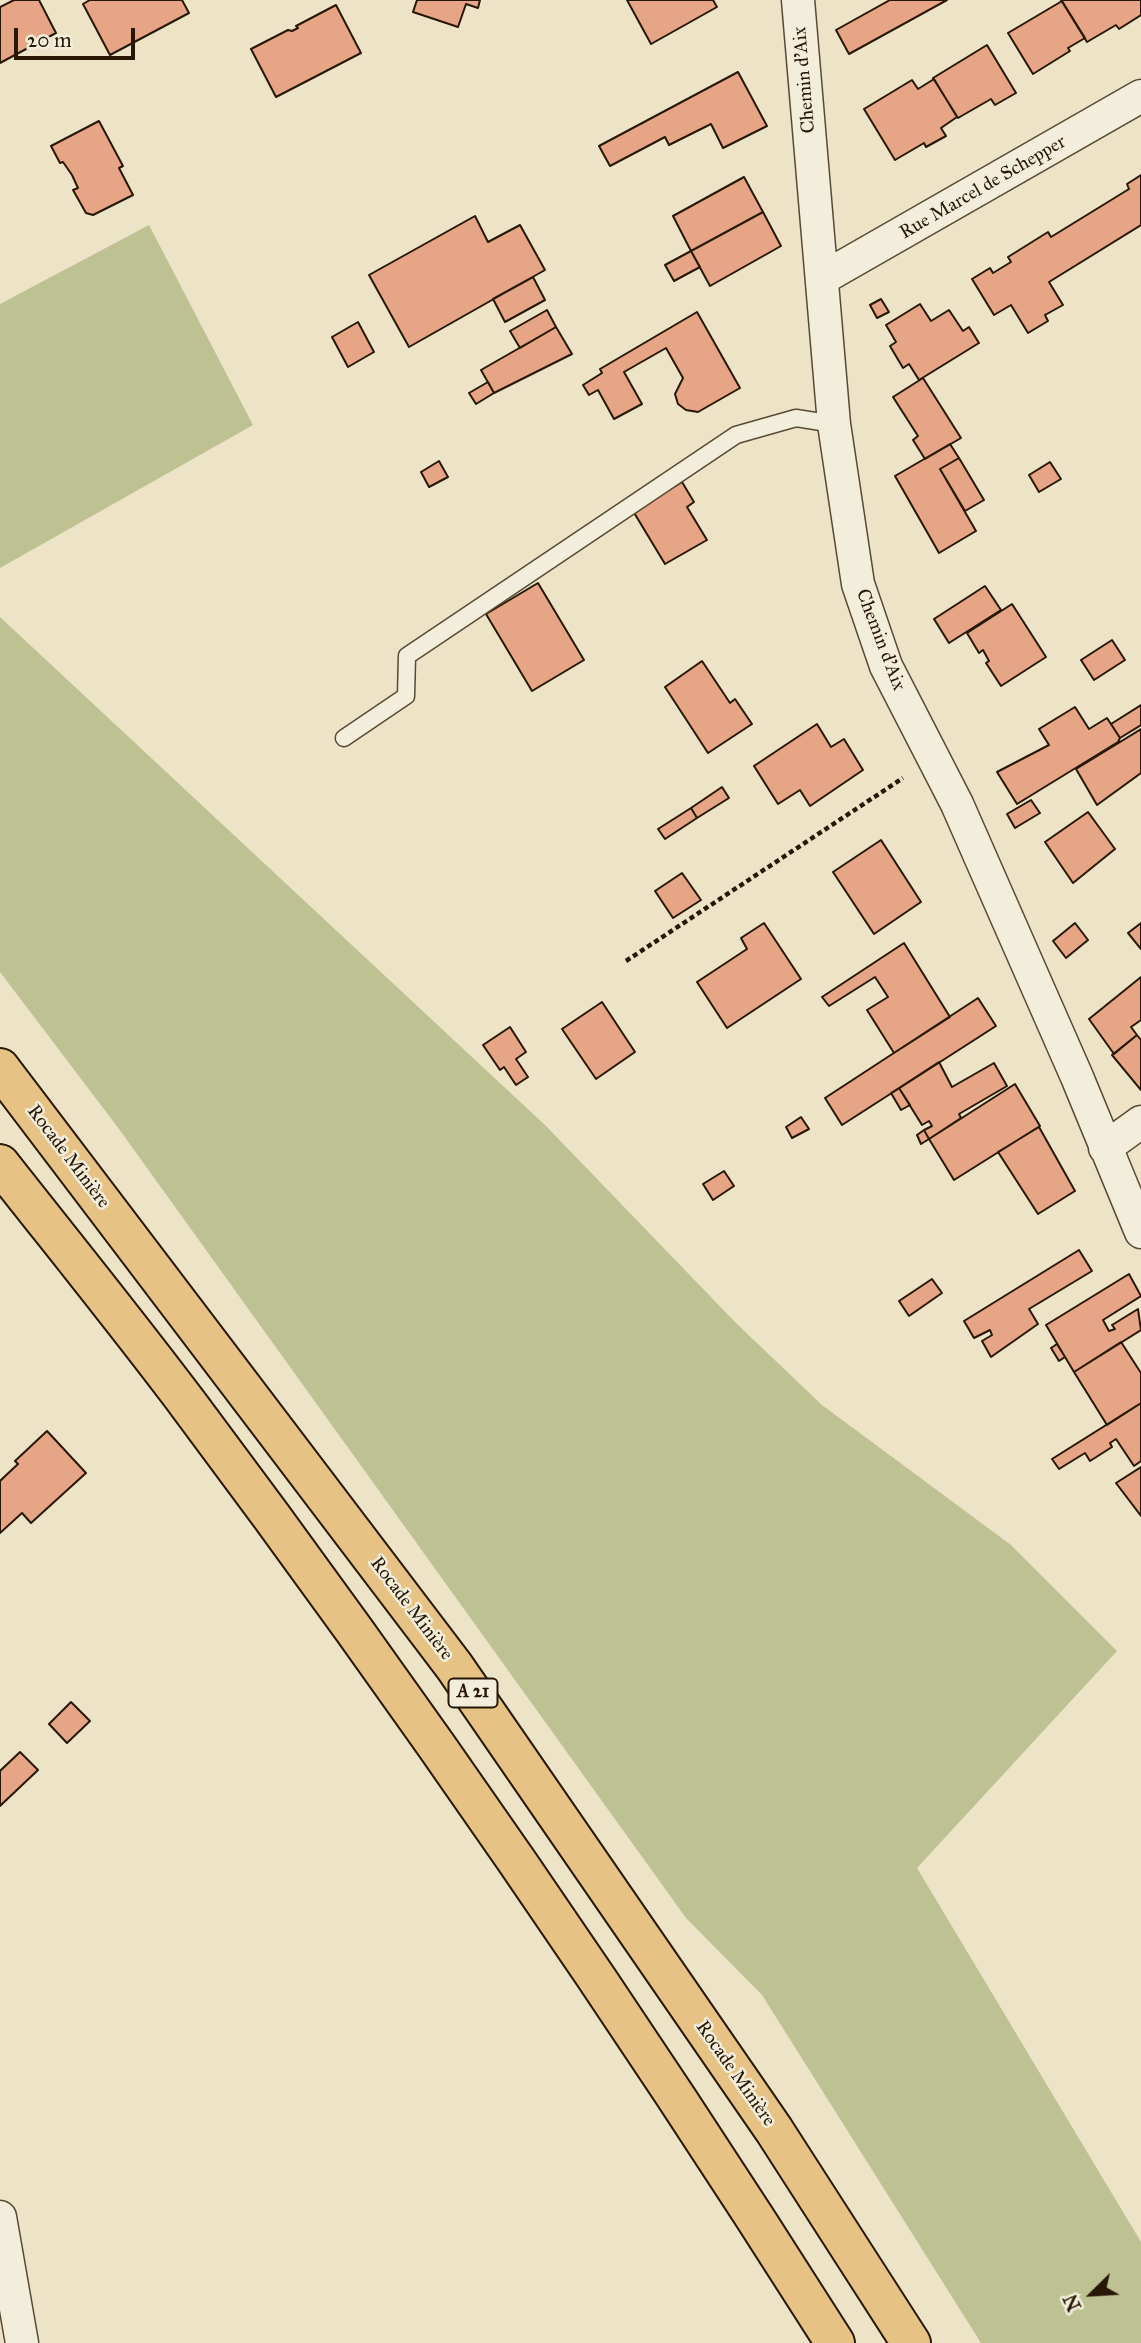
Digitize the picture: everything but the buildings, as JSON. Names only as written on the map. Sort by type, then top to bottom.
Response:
[{"type":"highway","name":"Rocade Minière","points":[[0,1068],[454,1666],[774,2130],[911,2343]]},
{"type":"highway","points":[[0,1164],[187,1403],[402,1697],[726,2171],[835,2343]]},
{"type":"street","name":"Chemin d'Aix","points":[[798,0],[834,424],[858,583],[886,666],[936,763],[1072,1065],[1141,1232]]},
{"type":"street","name":"Rue Marcel de Schepper","points":[[823,278],[1141,96]]},
{"type":"street","points":[[1105,1148],[1141,1122]]},
{"type":"street","points":[[0,2217],[22,2343]]},
{"type":"lane","points":[[344,738],[405,696],[407,656],[736,435],[796,418],[834,424]]},
{"type":"path","points":[[626,961],[901,779],[936,763]]},
{"type":"green space","points":[[149,225],[253,425],[0,568],[0,304]]},
{"type":"green space","points":[[0,617],[546,1126],[736,1323],[822,1405],[1011,1545],[1117,1651],[917,1868],[1141,2242],[1141,2343],[981,2343],[762,1995],[686,1918],[119,1129],[0,972]]}]
